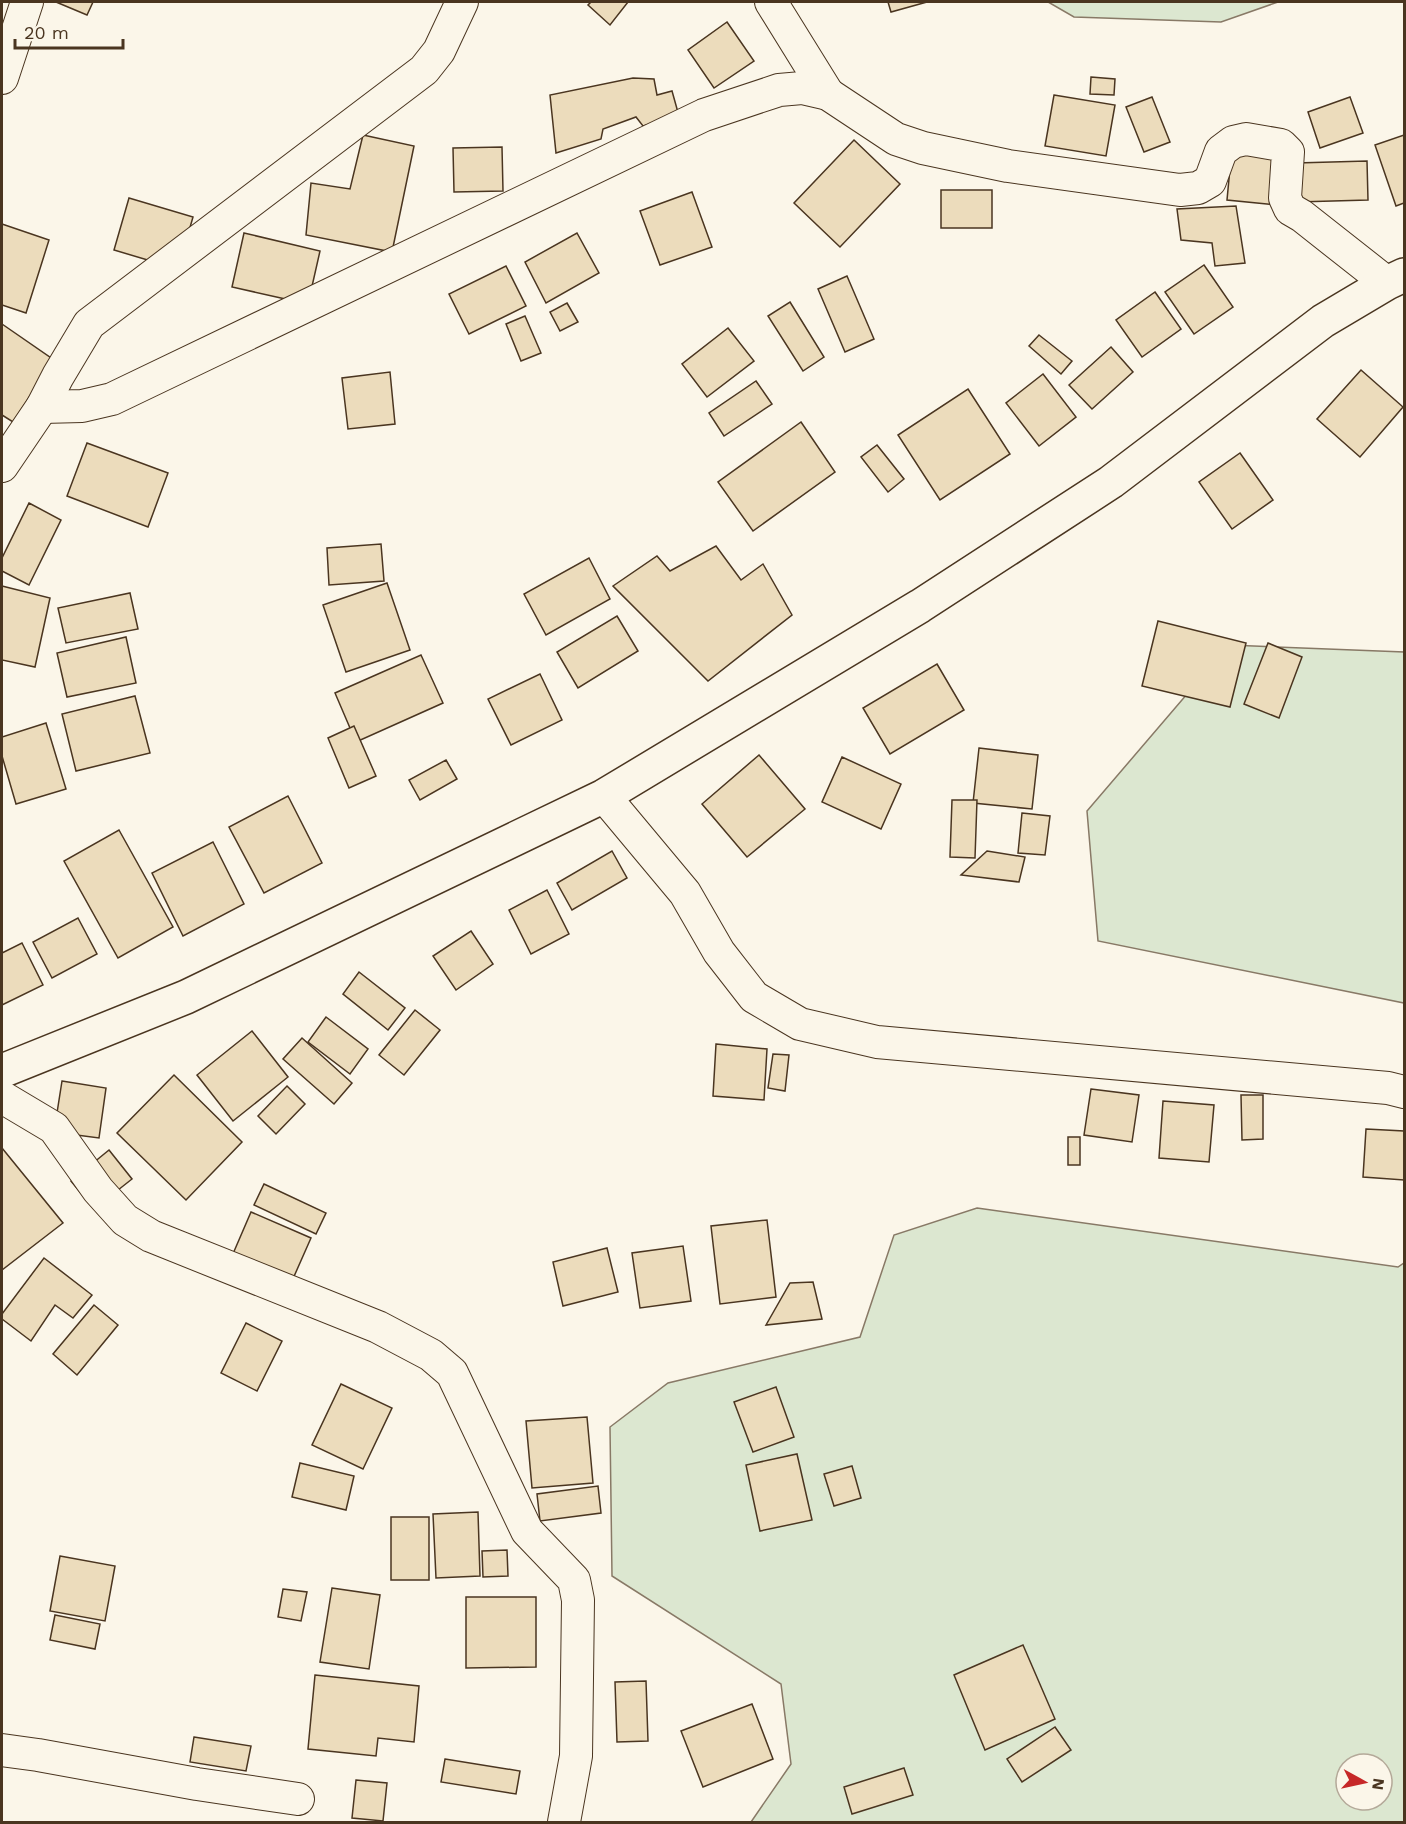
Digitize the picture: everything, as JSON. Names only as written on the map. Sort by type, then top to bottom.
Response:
[{"type":"main road","points":[[2,1071],[186,997],[604,796],[920,606],[1111,482],[1323,321],[1396,279]]},
{"type":"street","points":[[2,78],[27,2]]},
{"type":"street","points":[[2,466],[42,407],[89,324],[424,70],[439,51],[462,2]]},
{"type":"street","points":[[771,2],[828,94]]},
{"type":"street","points":[[42,407],[82,406],[112,399],[704,115],[779,90],[802,88],[828,94],[896,139],[923,148],[1008,166],[1180,190],[1198,188],[1210,181],[1221,151],[1233,142],[1246,139],[1281,145],[1287,152],[1285,198],[1290,209],[1396,279]]},
{"type":"street","points":[[604,796],[686,893],[719,952],[754,997],[800,1024],[877,1042],[1388,1088],[1404,1092]]},
{"type":"street","points":[[2,1097],[54,1128],[98,1190],[125,1220],[151,1236],[378,1327],[431,1355],[452,1373],[528,1531],[574,1580],[578,1600],[576,1756],[564,1822]]},
{"type":"street","points":[[2,1750],[197,1784],[298,1798]]},
{"type":"green space","points":[[1048,2],[1278,2],[1221,22],[1074,17]]},
{"type":"green space","points":[[1229,645],[1404,652],[1404,1003],[1098,941],[1087,811]]},
{"type":"green space","points":[[977,1208],[1398,1267],[1404,1263],[1404,1822],[751,1822],[791,1764],[781,1684],[612,1576],[610,1427],[668,1383],[860,1337],[894,1235]]},
{"type":"building","points":[[56,2],[93,2],[87,15]]},
{"type":"building","points":[[591,2],[628,2],[610,25],[588,5]]},
{"type":"building","points":[[888,2],[927,2],[891,12]]},
{"type":"building","points":[[727,22],[754,61],[714,88],[688,50]]},
{"type":"building","points":[[1091,77],[1115,79],[1114,95],[1090,94]]},
{"type":"building","points":[[633,78],[654,79],[657,95],[672,91],[679,116],[643,126],[636,117],[603,129],[601,139],[556,153],[550,95]]},
{"type":"building","points":[[1054,95],[1115,105],[1106,156],[1045,146]]},
{"type":"building","points":[[1152,97],[1170,142],[1144,152],[1126,107]]},
{"type":"building","points":[[1350,97],[1363,133],[1320,148],[1308,112]]},
{"type":"building","points":[[363,135],[414,146],[392,252],[306,235],[311,183],[350,189]]},
{"type":"building","points":[[1404,135],[1404,203],[1396,206],[1375,145]]},
{"type":"building","points":[[854,140],[900,184],[840,247],[794,203]]},
{"type":"building","points":[[502,147],[503,191],[454,192],[453,148]]},
{"type":"building","points":[[1232,147],[1281,152],[1277,205],[1227,200]]},
{"type":"building","points":[[1367,161],[1368,200],[1297,202],[1296,163]]},
{"type":"building","points":[[941,190],[992,190],[992,228],[941,228]]},
{"type":"building","points":[[692,192],[712,247],[660,265],[640,211]]},
{"type":"building","points":[[129,198],[193,217],[178,269],[114,250]]},
{"type":"building","points":[[1236,206],[1245,263],[1215,266],[1212,243],[1181,240],[1177,209]]},
{"type":"building","points":[[2,224],[49,240],[26,313],[2,305]]},
{"type":"building","points":[[244,233],[320,251],[308,304],[232,287]]},
{"type":"building","points":[[577,233],[599,273],[546,303],[525,262]]},
{"type":"building","points":[[1204,265],[1233,307],[1194,334],[1165,292]]},
{"type":"building","points":[[506,266],[526,306],[469,334],[449,294]]},
{"type":"building","points":[[847,276],[874,339],[845,352],[818,289]]},
{"type":"building","points":[[1155,292],[1181,329],[1142,357],[1116,320]]},
{"type":"building","points":[[790,302],[824,357],[803,371],[768,316]]},
{"type":"building","points":[[567,303],[578,322],[560,331],[550,312]]},
{"type":"building","points":[[525,316],[541,353],[521,361],[506,324]]},
{"type":"building","points":[[2,324],[54,360],[13,422],[2,415]]},
{"type":"building","points":[[728,328],[754,361],[707,397],[682,364]]},
{"type":"building","points":[[1039,335],[1072,361],[1061,374],[1029,346]]},
{"type":"building","points":[[1111,347],[1133,372],[1092,409],[1069,385]]},
{"type":"building","points":[[1361,370],[1403,407],[1360,457],[1317,419]]},
{"type":"building","points":[[390,372],[395,424],[348,429],[342,378]]},
{"type":"building","points":[[1043,374],[1076,417],[1039,446],[1006,403]]},
{"type":"building","points":[[756,381],[772,404],[724,436],[709,413]]},
{"type":"building","points":[[968,389],[1010,454],[940,500],[898,435]]},
{"type":"building","points":[[801,422],[835,472],[753,531],[718,482]]},
{"type":"building","points":[[87,443],[168,473],[148,527],[67,496]]},
{"type":"building","points":[[877,445],[904,479],[888,492],[861,457]]},
{"type":"building","points":[[1240,453],[1273,500],[1232,529],[1199,482]]},
{"type":"building","points":[[29,503],[61,520],[29,585],[2,571],[2,558]]},
{"type":"building","points":[[381,544],[384,581],[329,585],[327,548]]},
{"type":"building","points":[[716,546],[741,580],[763,564],[792,615],[708,681],[613,586],[657,556],[670,571]]},
{"type":"building","points":[[589,558],[610,599],[546,635],[524,594]]},
{"type":"building","points":[[387,583],[410,650],[346,672],[323,605]]},
{"type":"building","points":[[2,586],[50,598],[35,667],[2,660]]},
{"type":"building","points":[[130,593],[138,629],[66,643],[58,608]]},
{"type":"building","points":[[617,616],[638,651],[578,688],[557,652]]},
{"type":"building","points":[[1158,621],[1246,643],[1230,707],[1142,686]]},
{"type":"building","points":[[126,637],[136,683],[67,697],[57,653]]},
{"type":"building","points":[[1268,643],[1302,657],[1279,718],[1244,704]]},
{"type":"building","points":[[421,655],[443,703],[356,742],[335,693]]},
{"type":"building","points":[[937,664],[964,710],[890,754],[863,708]]},
{"type":"building","points":[[540,674],[562,720],[511,745],[488,699]]},
{"type":"building","points":[[135,696],[150,753],[76,771],[62,714]]},
{"type":"building","points":[[46,723],[66,789],[16,804],[2,756],[2,737]]},
{"type":"building","points":[[354,726],[376,776],[349,788],[328,738]]},
{"type":"building","points":[[979,748],[1038,755],[1032,809],[973,803]]},
{"type":"building","points":[[759,755],[805,809],[747,857],[702,804]]},
{"type":"building","points":[[842,757],[901,784],[881,829],[822,802]]},
{"type":"building","points":[[446,760],[457,779],[420,800],[409,780]]},
{"type":"building","points":[[288,796],[322,863],[264,893],[229,827]]},
{"type":"building","points":[[952,800],[977,800],[975,858],[950,857]]},
{"type":"building","points":[[1022,813],[1050,816],[1045,855],[1018,853]]},
{"type":"building","points":[[119,830],[173,927],[118,958],[64,861]]},
{"type":"building","points":[[213,842],[244,904],[183,936],[152,873]]},
{"type":"building","points":[[612,851],[627,878],[572,910],[557,883]]},
{"type":"building","points":[[987,851],[1025,857],[1019,882],[961,875]]},
{"type":"building","points":[[547,890],[569,934],[531,954],[509,910]]},
{"type":"building","points":[[78,918],[97,954],[52,978],[33,942]]},
{"type":"building","points":[[471,931],[493,964],[456,990],[433,956]]},
{"type":"building","points":[[22,943],[43,985],[2,1005],[2,953]]},
{"type":"building","points":[[359,972],[405,1008],[388,1030],[343,994]]},
{"type":"building","points":[[415,1010],[440,1030],[404,1075],[379,1055]]},
{"type":"building","points":[[326,1017],[368,1049],[350,1074],[308,1042]]},
{"type":"building","points":[[252,1031],[288,1077],[233,1121],[197,1075]]},
{"type":"building","points":[[302,1038],[352,1083],[334,1104],[283,1059]]},
{"type":"building","points":[[716,1044],[767,1049],[764,1100],[713,1096]]},
{"type":"building","points":[[773,1054],[789,1055],[785,1091],[768,1088]]},
{"type":"building","points":[[174,1075],[242,1142],[186,1200],[117,1133]]},
{"type":"building","points":[[62,1081],[106,1088],[99,1138],[54,1132]]},
{"type":"building","points":[[287,1086],[305,1104],[276,1134],[258,1116]]},
{"type":"building","points":[[1091,1089],[1139,1095],[1132,1142],[1084,1135]]},
{"type":"building","points":[[1241,1095],[1263,1095],[1263,1139],[1242,1140]]},
{"type":"building","points":[[1163,1101],[1214,1105],[1209,1162],[1159,1158]]},
{"type":"building","points":[[1366,1129],[1404,1131],[1404,1180],[1363,1177]]},
{"type":"building","points":[[1068,1137],[1080,1137],[1080,1165],[1068,1165]]},
{"type":"building","points":[[2,1148],[63,1223],[2,1270]]},
{"type":"building","points":[[109,1150],[132,1179],[94,1209],[71,1181]]},
{"type":"building","points":[[264,1184],[326,1213],[316,1234],[254,1205]]},
{"type":"building","points":[[251,1212],[311,1238],[288,1290],[229,1263]]},
{"type":"building","points":[[767,1220],[776,1297],[720,1304],[711,1226]]},
{"type":"building","points":[[683,1246],[691,1301],[640,1308],[632,1253]]},
{"type":"building","points":[[607,1248],[618,1292],[563,1306],[553,1262]]},
{"type":"building","points":[[44,1258],[92,1295],[73,1318],[55,1305],[31,1341],[2,1319],[2,1314]]},
{"type":"building","points":[[813,1282],[822,1319],[766,1325],[790,1283]]},
{"type":"building","points":[[94,1305],[118,1325],[77,1375],[53,1354]]},
{"type":"building","points":[[246,1323],[282,1341],[257,1391],[221,1373]]},
{"type":"building","points":[[341,1384],[392,1408],[363,1469],[312,1445]]},
{"type":"building","points":[[776,1387],[794,1437],[753,1452],[734,1402]]},
{"type":"building","points":[[587,1417],[593,1483],[532,1488],[526,1421]]},
{"type":"building","points":[[797,1454],[812,1520],[760,1531],[746,1465]]},
{"type":"building","points":[[300,1463],[354,1476],[346,1510],[292,1497]]},
{"type":"building","points":[[852,1466],[861,1498],[834,1506],[824,1474]]},
{"type":"building","points":[[598,1486],[601,1513],[540,1521],[537,1494]]},
{"type":"building","points":[[478,1512],[480,1576],[436,1578],[433,1514]]},
{"type":"building","points":[[391,1517],[429,1517],[429,1580],[391,1580]]},
{"type":"building","points":[[507,1550],[508,1576],[483,1577],[482,1551]]},
{"type":"building","points":[[60,1556],[115,1566],[105,1621],[50,1611]]},
{"type":"building","points":[[332,1588],[380,1595],[369,1669],[320,1662]]},
{"type":"building","points":[[283,1589],[307,1592],[301,1621],[278,1617]]},
{"type":"building","points":[[466,1597],[536,1597],[536,1667],[466,1668]]},
{"type":"building","points":[[55,1615],[100,1624],[95,1649],[50,1640]]},
{"type":"building","points":[[1023,1645],[1055,1719],[985,1750],[954,1675]]},
{"type":"building","points":[[315,1675],[419,1686],[414,1742],[378,1738],[376,1756],[308,1749]]},
{"type":"building","points":[[646,1681],[648,1741],[617,1742],[615,1682]]},
{"type":"building","points":[[752,1704],[773,1759],[703,1787],[681,1731]]},
{"type":"building","points":[[1055,1727],[1071,1750],[1022,1782],[1007,1759]]},
{"type":"building","points":[[194,1737],[251,1746],[246,1771],[190,1762]]},
{"type":"building","points":[[445,1759],[520,1771],[516,1794],[441,1782]]},
{"type":"building","points":[[904,1768],[913,1795],[852,1814],[844,1787]]},
{"type":"building","points":[[356,1780],[387,1783],[383,1821],[352,1818]]}]
